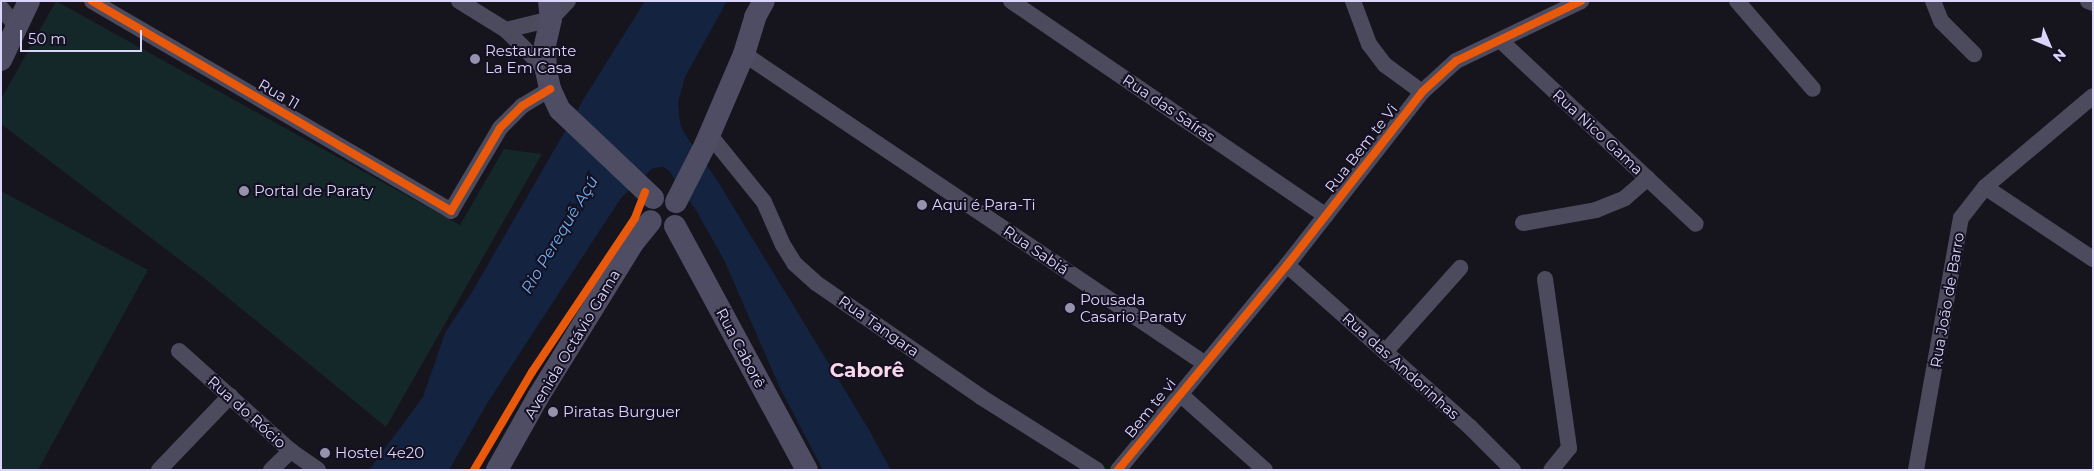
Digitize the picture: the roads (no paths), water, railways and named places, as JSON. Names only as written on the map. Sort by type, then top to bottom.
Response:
[{"type":"street","points":[[1,60],[18,28],[29,1]]},
{"type":"street","points":[[18,28],[37,1]]},
{"type":"street","name":"Rua 11","points":[[92,1],[451,211],[500,128],[548,80]]},
{"type":"street","points":[[459,1],[506,30],[548,80]]},
{"type":"street","points":[[506,30],[568,1]]},
{"type":"street","points":[[649,195],[648,213],[651,222],[666,229],[675,226],[680,213],[678,200],[744,54],[755,17],[764,1]]},
{"type":"street","name":"Rua das Saíras","points":[[1011,1],[1326,216]]},
{"type":"street","points":[[1353,1],[1369,44],[1385,64],[1422,92]]},
{"type":"street","name":"Rua Bem te Vi","points":[[1204,363],[1287,265],[1422,92],[1456,61],[1581,1]]},
{"type":"street","points":[[1737,1],[1813,89]]},
{"type":"street","points":[[1933,1],[1942,21],[1974,54]]},
{"type":"street","points":[[2088,1],[2093,3]]},
{"type":"street","points":[[1,8],[18,28]]},
{"type":"street","points":[[550,10],[545,46],[548,80],[560,110],[649,195],[670,196],[678,200]]},
{"type":"street","name":"Rua Nico Gama","points":[[1501,41],[1696,224]]},
{"type":"street","name":"Rua Sabiá","points":[[744,54],[1204,363]]},
{"type":"street","name":"Rua João de Barro","points":[[1916,470],[1962,218],[1985,188],[2093,96]]},
{"type":"street","name":"Rua Tangara","points":[[707,139],[764,202],[783,245],[795,264],[816,283],[981,397],[1097,470]]},
{"type":"street","points":[[1523,223],[1596,210],[1625,198],[1648,178]]},
{"type":"street","points":[[1985,188],[2093,259]]},
{"type":"street","name":"Avenida Octávio Gama","points":[[497,470],[538,397],[633,243],[651,222]]},
{"type":"street","name":"Rua Caborê","points":[[675,226],[807,470]]},
{"type":"street","name":"Rua das Andorinhas","points":[[1287,265],[1470,427],[1513,470]]},
{"type":"street","points":[[1385,352],[1460,268]]},
{"type":"street","points":[[1545,278],[1569,448],[1551,470]]},
{"type":"street","name":"Rua do Rócio","points":[[178,350],[291,451],[318,470]]},
{"type":"street","name":"Bem te vi","points":[[1118,470],[1204,363]]},
{"type":"street","points":[[1180,394],[1265,470]]},
{"type":"street","points":[[159,470],[230,396]]},
{"type":"street","points":[[271,470],[291,451]]},
{"type":"water","name":"Rio Perequê Açú","points":[[645,1],[727,1],[685,77],[678,103],[680,123],[684,133],[717,180],[868,428],[891,470],[823,470],[780,388],[724,260],[697,212],[669,171],[664,167],[653,168],[621,198],[488,402],[449,470],[369,470],[423,397],[445,333],[472,292],[583,100]]},
{"type":"place","name":"Restaurante La Em Casa","points":[[475,59]]},
{"type":"place","name":"Portal de Paraty","points":[[244,191]]},
{"type":"place","name":"Aqui é Para-Ti","points":[[922,205]]},
{"type":"place","name":"Pousada Casario Paraty","points":[[1070,308]]},
{"type":"place","name":"Piratas Burguer","points":[[553,412]]},
{"type":"place","name":"Hostel 4e20","points":[[325,453]]},
{"type":"district","name":"Caborê","points":[[867,370]]}]
